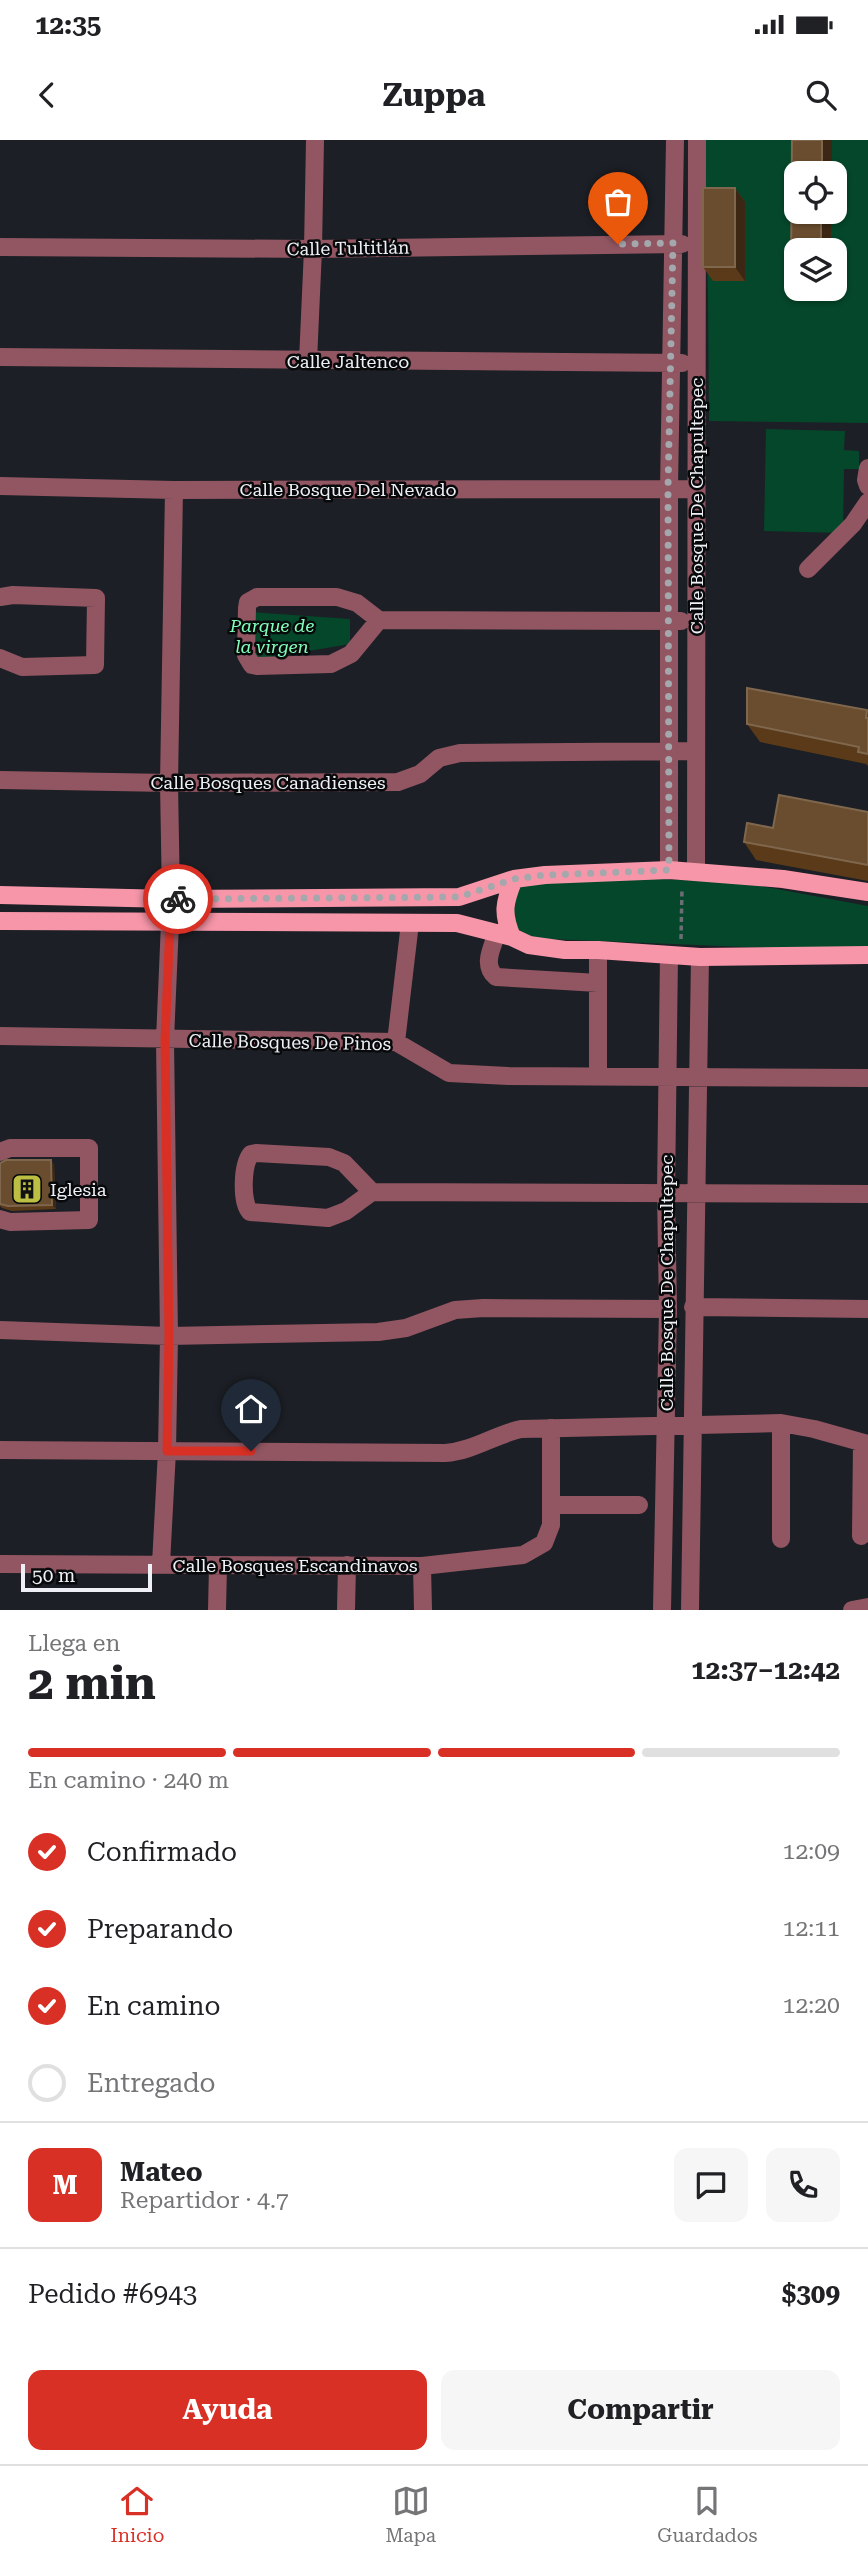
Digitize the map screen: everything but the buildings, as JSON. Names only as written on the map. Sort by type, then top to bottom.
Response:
[{"type":"main road","points":[[0,895],[171,899],[459,897],[514,879],[545,875],[682,871],[783,878],[868,892]]},
{"type":"main road","points":[[504,935],[505,900],[514,879]]},
{"type":"main road","points":[[0,921],[457,923],[504,935],[529,945],[565,950],[700,957],[868,955]]},
{"type":"street","points":[[308,361],[315,140]]},
{"type":"street","name":"Calle Bosque De Chapultepec","points":[[676,140],[668,488],[669,750],[682,871]]},
{"type":"street","name":"Calle Bosque De Chapultepec","points":[[682,871],[696,751],[697,140]]},
{"type":"street","name":"Calle Tultitlán","points":[[0,247],[313,249],[697,244]]},
{"type":"street","name":"Calle Jaltenco","points":[[0,357],[696,363]]},
{"type":"street","points":[[868,468],[868,486]]},
{"type":"street","name":"Calle Bosque Del Nevado","points":[[0,486],[174,490],[696,489]]},
{"type":"street","points":[[161,1564],[169,1336],[165,1040],[171,899],[169,783],[174,490]]},
{"type":"street","points":[[808,569],[853,524],[868,502]]},
{"type":"street","points":[[0,597],[13,595],[96,598],[95,665],[22,667],[0,658]]},
{"type":"street","points":[[379,620],[351,654],[331,664],[257,666],[248,661],[247,608],[252,599],[337,597],[358,603],[379,620],[696,621]]},
{"type":"street","name":"Calle Bosques Canadienses","points":[[0,780],[169,783],[398,782],[420,774],[439,758],[460,753],[696,751]]},
{"type":"street","points":[[396,1042],[410,923]]},
{"type":"street","points":[[504,935],[488,963],[489,969],[496,977],[598,983]]},
{"type":"street","points":[[598,950],[598,1075]]},
{"type":"street","name":"Calle Bosque De Chapultepec","points":[[662,1610],[668,1309],[667,1076],[675,955]]},
{"type":"street","name":"Calle Bosque De Chapultepec","points":[[690,1610],[700,957]]},
{"type":"street","name":"Calle Bosques De Pinos","points":[[0,1036],[396,1042],[449,1073],[508,1076],[868,1078]]},
{"type":"street","points":[[0,1152],[10,1148],[89,1148],[89,1220],[10,1222],[0,1219]]},
{"type":"street","points":[[373,1192],[344,1163],[328,1157],[256,1153],[251,1154],[246,1163],[246,1209],[255,1214],[328,1218],[346,1211],[373,1192],[868,1194]]},
{"type":"street","points":[[693,1307],[868,1309]]},
{"type":"street","points":[[0,1330],[169,1336],[378,1332],[406,1328],[455,1310],[668,1309]]},
{"type":"street","points":[[781,1423],[781,1539]]},
{"type":"street","points":[[0,1450],[445,1453],[466,1452],[511,1431],[781,1423],[814,1429],[865,1444],[861,1536]]},
{"type":"street","points":[[551,1428],[552,1505],[639,1505]]},
{"type":"street","name":"Calle Bosques Escandinavos","points":[[0,1564],[422,1566],[523,1555],[544,1543],[551,1525],[552,1505]]},
{"type":"street","points":[[346,1610],[347,1565]]},
{"type":"street","points":[[217,1610],[218,1566]]},
{"type":"street","points":[[422,1566],[423,1610]]},
{"type":"street","points":[[852,1610],[868,1607]]},
{"type":"path","points":[[675,955],[682,871]]},
{"type":"green space","points":[[704,140],[868,140],[868,423],[709,421]]},
{"type":"green space","points":[[766,429],[845,431],[844,450],[859,451],[859,469],[844,469],[843,533],[764,531]]},
{"type":"green space","name":"Parque de la virgen","points":[[251,612],[350,619],[350,644],[249,661]]},
{"type":"green space","points":[[533,873],[744,883],[868,906],[868,952],[525,938],[513,922],[512,886]]},
{"type":"way so far","points":[[178,899],[459,897],[514,879],[545,875],[669,870],[668,488],[673,243],[618,244]]},
{"type":"place","name":"Iglesia","points":[[27,1189]]},
{"type":"route","points":[[178,899],[171,899],[165,1040],[169,1336],[167,1451],[251,1451]]}]
